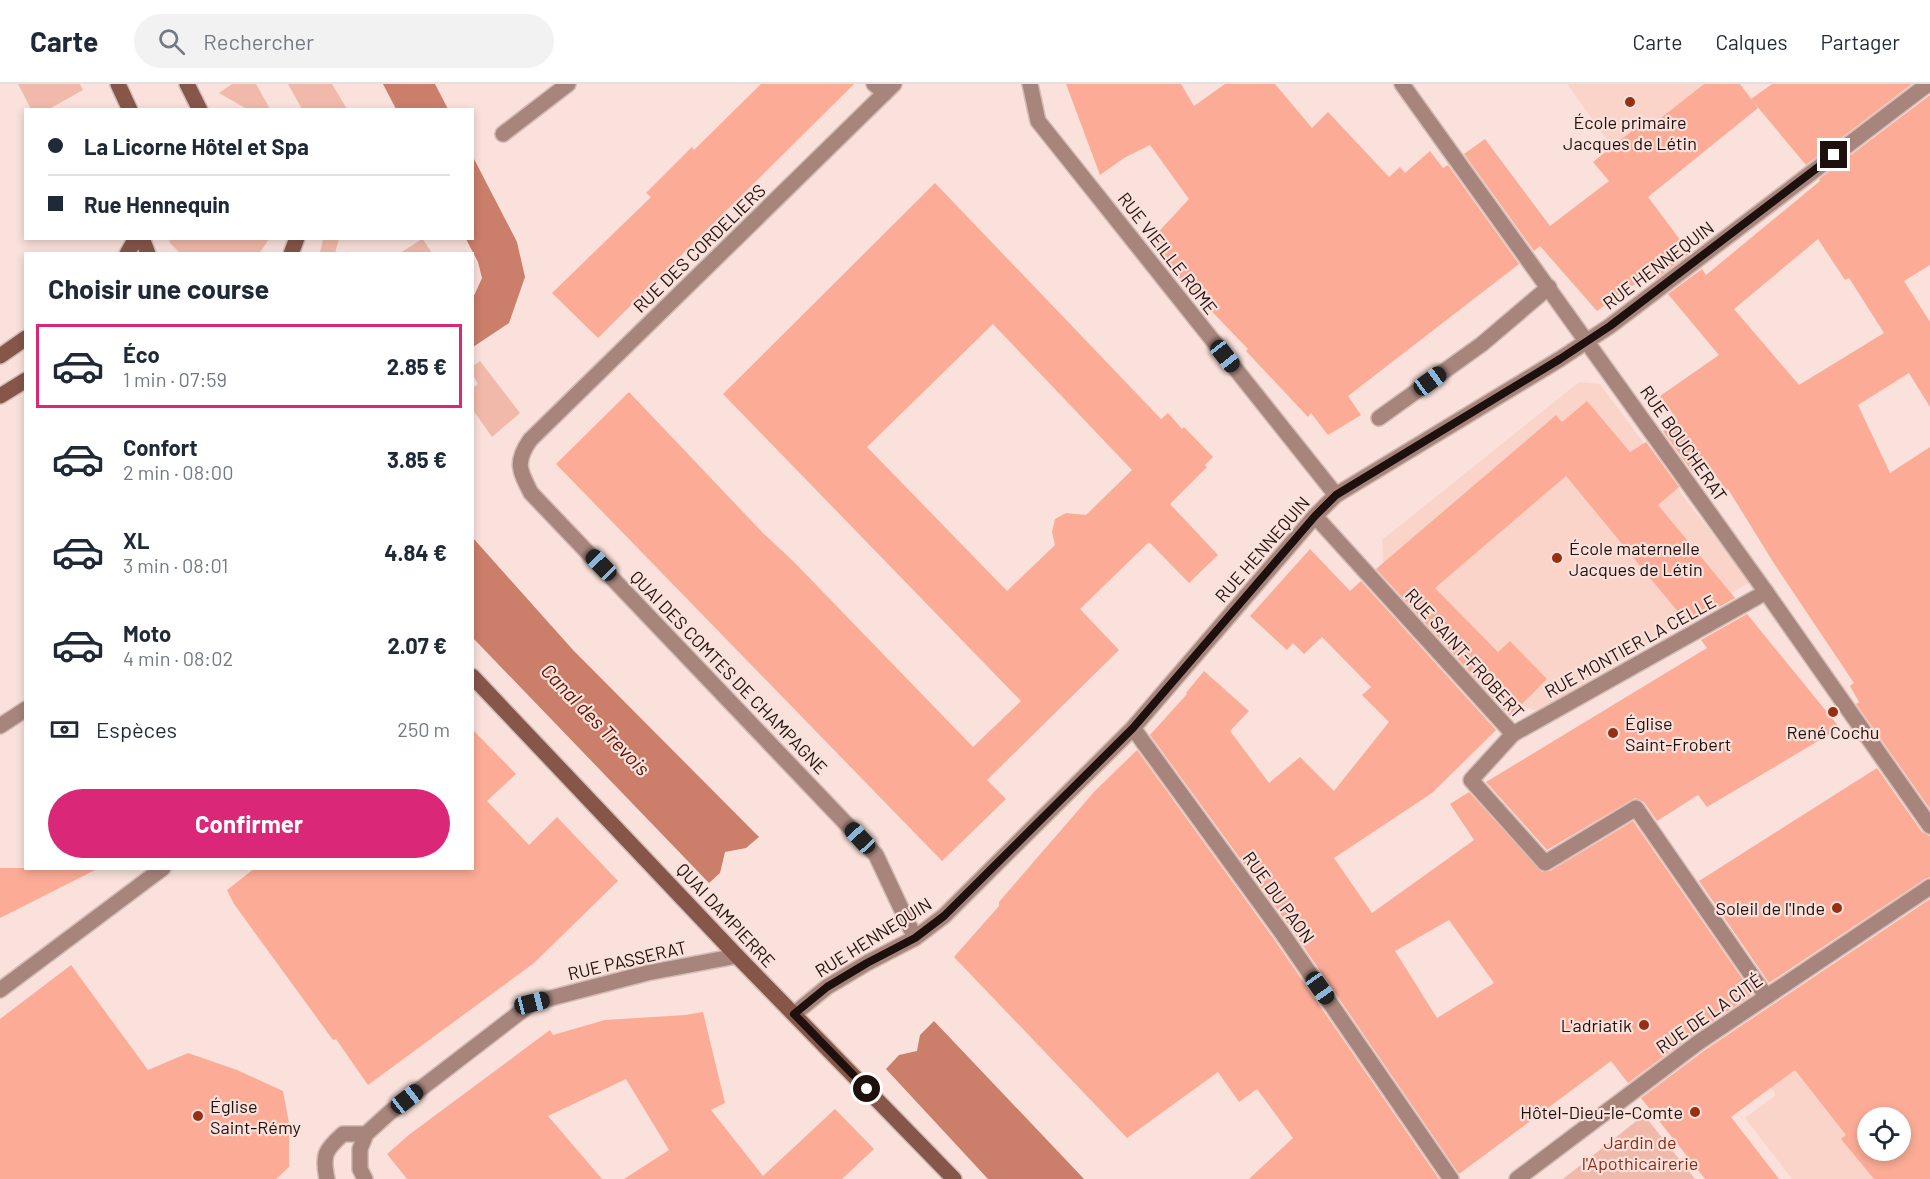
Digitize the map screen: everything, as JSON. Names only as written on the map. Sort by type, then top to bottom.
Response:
[{"type":"main road","points":[[118,84],[129,108]]},
{"type":"main road","points":[[187,84],[199,108]]},
{"type":"main road","points":[[0,356],[24,339]]},
{"type":"main road","points":[[0,396],[24,381]]},
{"type":"main road","name":"QUAI DAMPIERRE","points":[[474,678],[737,956],[954,1179]]},
{"type":"street","points":[[503,134],[568,84]]},
{"type":"street","name":"RUE VIEILLE ROME","points":[[1030,84],[1038,121],[1336,495]]},
{"type":"street","name":"RUE BOUCHERAT","points":[[1402,84],[1767,592],[1930,826]]},
{"type":"street","name":"RUE HENNEQUIN","points":[[794,1014],[827,987],[915,938],[944,916],[1133,728],[1315,516],[1336,495],[1619,319],[1928,84]]},
{"type":"street","name":"RUE DES CORDELIERS","points":[[530,440],[884,87]]},
{"type":"street","points":[[1379,418],[1482,344],[1549,287]]},
{"type":"street","name":"QUAI DES COMTES DE CHAMPAGNE","points":[[530,440],[521,454],[520,473],[531,493],[876,855],[915,938]]},
{"type":"street","name":"RUE SAINT-FROBERT","points":[[1315,516],[1513,734],[1471,780],[1545,863],[1636,808],[1766,996]]},
{"type":"street","name":"RUE MONTIER LA CELLE","points":[[1513,734],[1767,592]]},
{"type":"street","points":[[0,726],[24,710]]},
{"type":"street","name":"RUE DU PAON","points":[[1133,728],[1282,933],[1451,1179]]},
{"type":"street","points":[[0,990],[160,870]]},
{"type":"street","name":"RUE DE LA CITÉ","points":[[1517,1179],[1699,1042],[1930,887]]},
{"type":"street","name":"RUE PASSERAT","points":[[366,1134],[389,1113],[532,1003],[647,973],[737,956]]},
{"type":"street","points":[[327,1179],[325,1167],[328,1148],[343,1134],[366,1134],[360,1149],[360,1169],[365,1179]]},
{"type":"shaded area","name":"École primaire Jacques de Létin","points":[[1567,84],[1704,84],[1643,132],[1612,147]]},
{"type":"shaded area","name":"École maternelle Jacques de Létin","points":[[1579,382],[1600,384],[1750,582],[1538,711],[1520,705],[1384,575],[1382,540]]},
{"type":"shaded area","points":[[1930,910],[1930,1179],[1792,1179],[1745,1118],[1776,1095],[1737,1038]]},
{"type":"green space","points":[[18,84],[80,84],[83,90],[51,108],[30,108]]},
{"type":"green space","points":[[232,84],[256,84],[269,108],[245,108],[219,93]]},
{"type":"green space","points":[[288,84],[332,84],[346,108],[301,108]]},
{"type":"green space","points":[[169,240],[268,240],[260,252],[179,252]]},
{"type":"green space","points":[[323,240],[339,240],[335,252],[320,252]]},
{"type":"green space","points":[[423,240],[431,252],[402,252]]},
{"type":"green space","points":[[480,361],[520,413],[492,437],[474,411],[474,387],[478,384],[474,377],[474,365]]},
{"type":"green space","name":"Jardin de l'Apothicairerie","points":[[1644,1115],[1695,1179],[1563,1179]]},
{"type":"water","points":[[383,84],[435,84],[447,108],[395,108]]},
{"type":"water","points":[[474,159],[517,242],[525,277],[509,323],[474,346],[474,296],[482,278],[467,240],[474,240]]},
{"type":"water","name":"Canal des Trevois","points":[[474,539],[573,650],[759,837],[746,848],[725,852],[720,873],[709,883],[474,639]]},
{"type":"water","points":[[934,1021],[1084,1179],[988,1179],[886,1069],[899,1055],[917,1051],[920,1035]]},
{"type":"building","points":[[761,84],[854,84],[598,338],[552,293],[651,197],[646,193],[692,147],[694,150]]},
{"type":"building","points":[[1066,84],[1181,84],[1194,106],[1225,84],[1275,84],[1312,128],[1328,112],[1389,177],[1400,167],[1405,173],[1430,151],[1443,168],[1448,165],[1519,264],[1348,396],[1361,415],[1328,435],[1311,413],[1308,417],[1246,351],[1248,349],[1172,270],[1150,241],[1189,199],[1150,145],[1124,158],[1100,175]]},
{"type":"building","points":[[1704,84],[1740,84],[1758,108],[1648,197],[1690,253],[1656,279],[1653,275],[1628,288],[1597,311],[1540,246],[1534,251],[1464,154],[1485,139],[1550,226],[1609,181],[1593,162],[1638,126],[1643,132]]},
{"type":"building","points":[[1772,84],[1912,84],[1806,165],[1751,99]]},
{"type":"building","points":[[1930,95],[1930,265],[1904,281],[1930,322],[1930,407],[1909,373],[1858,405],[1890,473],[1930,447],[1930,809],[1856,704],[1859,702],[1850,686],[1854,683],[1775,565],[1728,489],[1726,490],[1707,463],[1694,474],[1663,431],[1678,421],[1660,396],[1719,355],[1668,294],[1702,269],[1706,275],[1820,181],[1819,179]],"holes":[[[1818,239],[1845,280],[1849,278],[1884,333],[1799,385],[1734,309]]]},
{"type":"building","points":[[935,183],[1161,419],[1168,413],[1213,457],[1205,465],[1207,467],[1170,504],[1218,555],[1189,583],[1149,542],[1080,609],[1119,650],[987,780],[1006,799],[942,861],[556,464],[629,392],[763,533],[793,561],[973,747],[1021,701],[723,394]],"holes":[[[993,324],[1132,470],[1086,515],[1066,513],[1055,519],[1052,532],[1055,545],[1007,591],[867,447]]]},
{"type":"building","points":[[1587,401],[1630,452],[1646,442],[1679,487],[1658,505],[1735,598],[1688,624],[1566,476],[1435,588],[1498,652],[1510,641],[1547,679],[1510,716],[1376,569],[1556,415],[1562,422]]},
{"type":"building","points":[[1310,549],[1350,591],[1361,581],[1496,730],[1432,793],[1334,858],[1372,913],[1474,840],[1450,804],[1469,792],[1542,872],[1550,871],[1633,821],[1753,994],[1628,1083],[1611,1061],[1459,1174],[1290,927],[1150,735],[1187,694],[1204,671],[1249,711],[1230,731],[1269,783],[1300,757],[1334,791],[1389,722],[1362,695],[1371,687],[1322,637],[1304,654],[1293,643],[1287,650],[1250,616]],"holes":[[[1449,920],[1494,983],[1437,1018],[1395,951]]]},
{"type":"building","points":[[1747,614],[1840,728],[1707,807],[1698,795],[1657,821],[1644,802],[1635,798],[1547,850],[1486,782],[1707,648],[1701,640]]},
{"type":"building","points":[[474,731],[516,774],[487,801],[529,845],[557,817],[618,881],[534,963],[368,1085],[234,904],[227,890],[252,870],[474,870]]},
{"type":"building","points":[[1137,750],[1274,939],[1439,1179],[1249,1179],[1293,1138],[1257,1089],[1239,1102],[1218,1072],[1127,1138],[954,957],[1094,792]]},
{"type":"building","points":[[1877,768],[1922,832],[1930,836],[1930,877],[1769,983],[1699,881]]},
{"type":"building","points":[[0,868],[95,870],[0,918]]},
{"type":"building","points":[[1930,899],[1930,1179],[1874,1179],[1859,1161],[1911,1161],[1911,1107],[1857,1107],[1857,1158],[1841,1139],[1846,1135],[1795,1070],[1731,1117],[1779,1179],[1705,1179],[1641,1098],[1705,1050]]},
{"type":"building","points":[[71,965],[148,1070],[188,1053],[237,1070],[283,1091],[289,1123],[289,1167],[276,1179],[0,1179],[0,1019]]},
{"type":"building","points":[[703,1012],[725,1103],[711,1110],[763,1176],[835,1109],[874,1149],[842,1179],[624,1179],[669,1150],[626,1079],[548,1116],[602,1179],[407,1179],[387,1154],[410,1134],[550,1030],[553,1035],[605,1020]]},
{"type":"place","name":"École primaire Jacques de Létin","points":[[1630,102]]},
{"type":"place","name":"École maternelle Jacques de Létin","points":[[1557,558]]},
{"type":"place","name":"René Cochu","points":[[1833,712]]},
{"type":"place","name":"Église Saint-Frobert","points":[[1613,733]]},
{"type":"place","name":"Soleil de l'Inde","points":[[1837,908]]},
{"type":"place","name":"L'adriatik","points":[[1644,1025]]},
{"type":"place","name":"Hôtel-Dieu-le-Comte","points":[[1695,1112]]},
{"type":"place","name":"Église Saint-Rémy","points":[[198,1116]]},
{"type":"route","points":[[867,1089],[794,1014],[827,987],[915,938],[944,916],[1133,728],[1315,516],[1336,495],[1560,359],[1610,326],[1834,155]]}]
